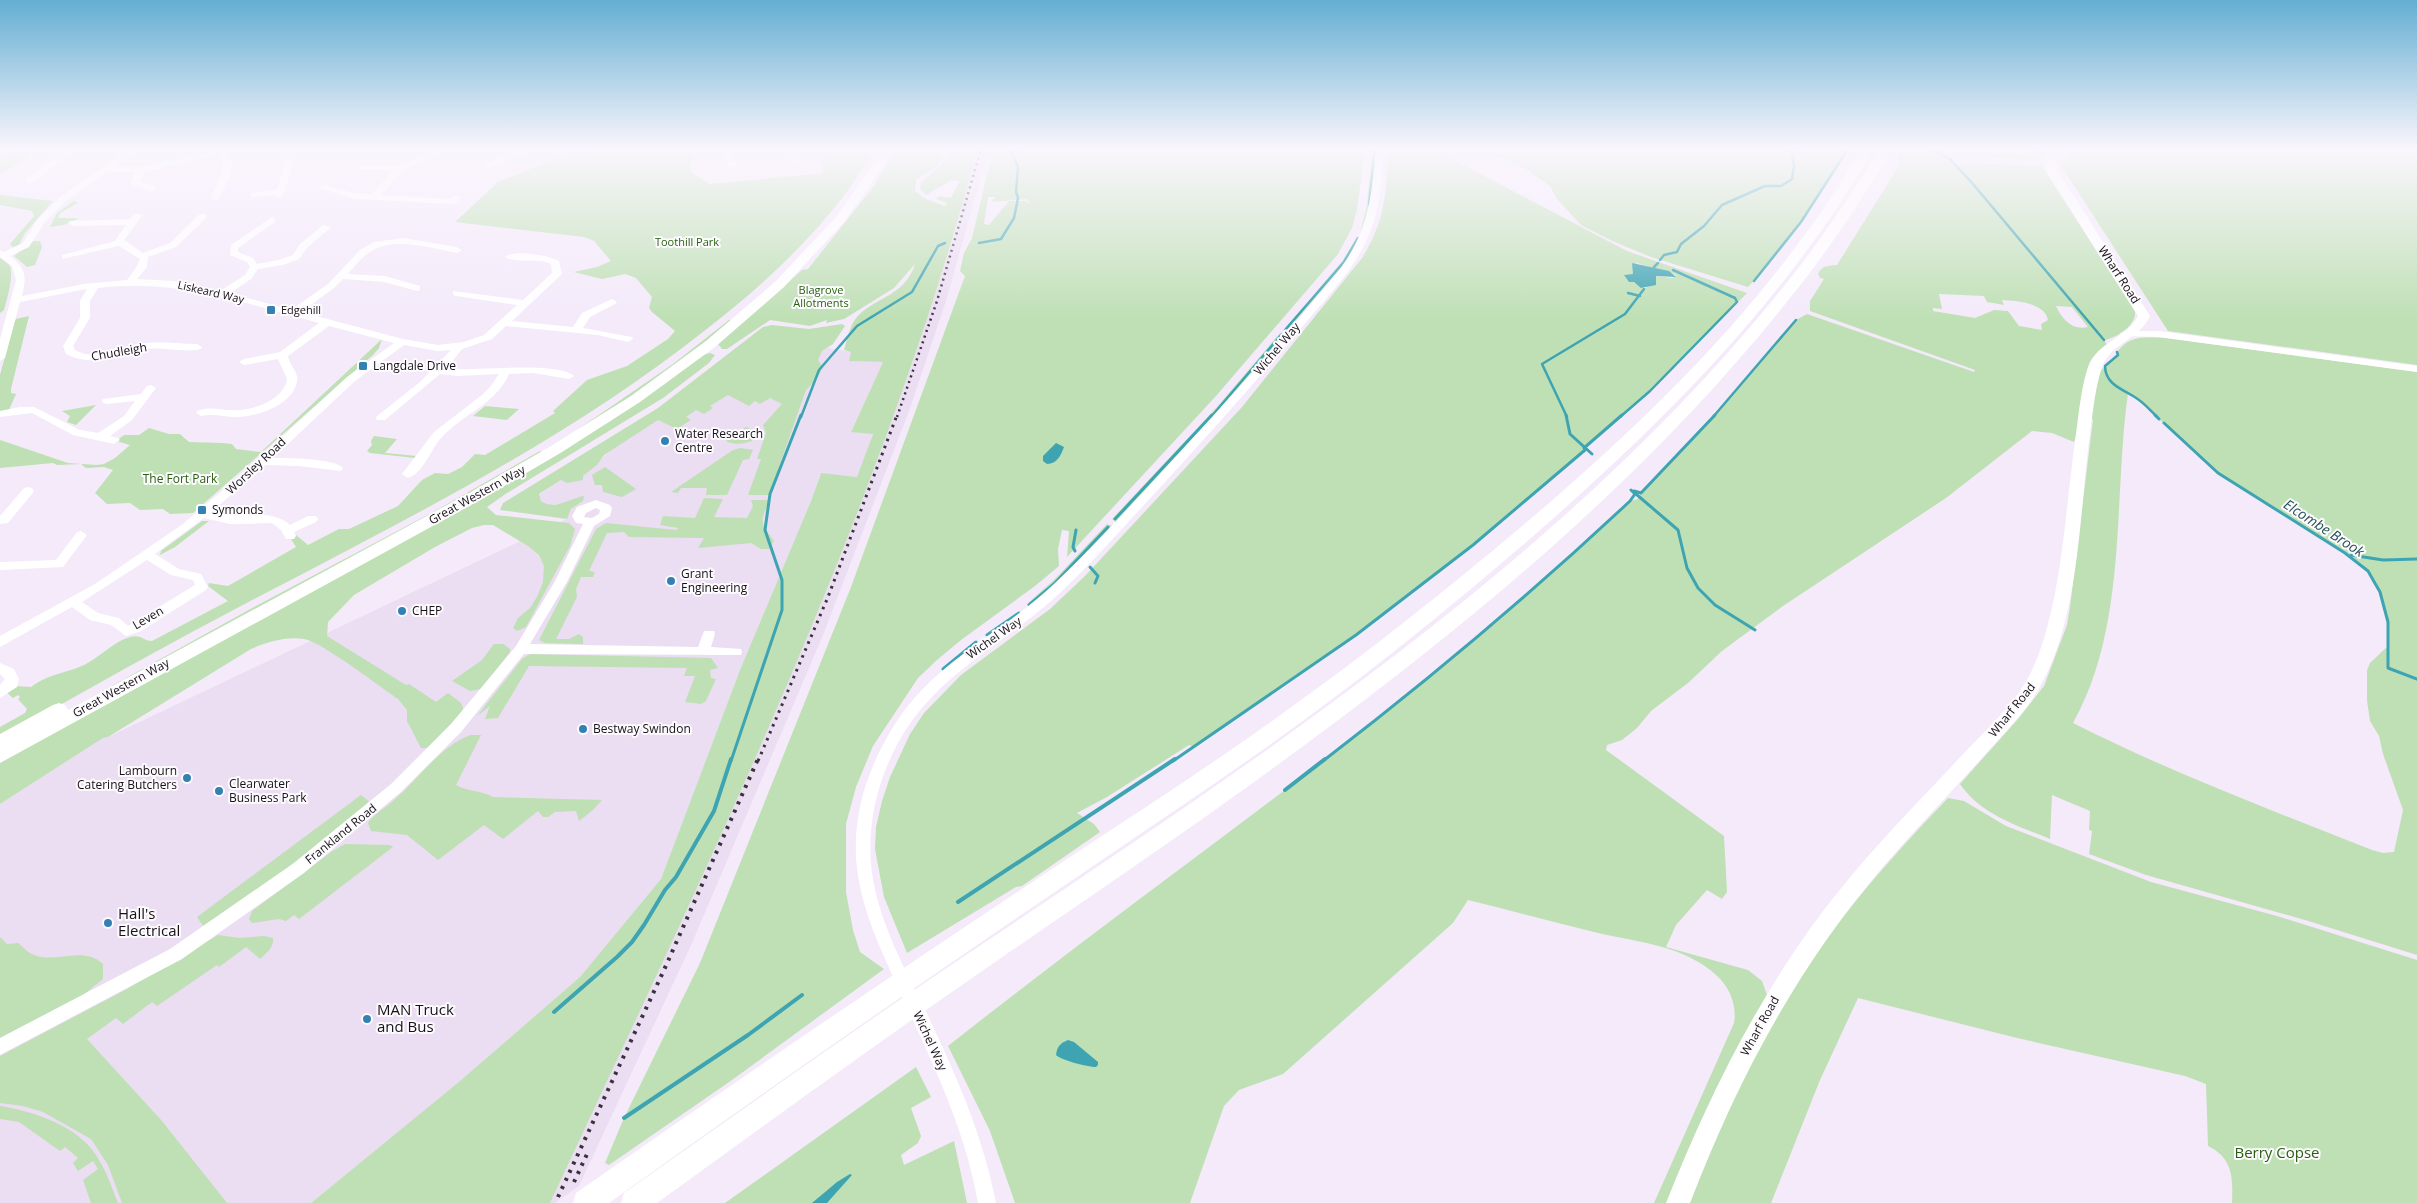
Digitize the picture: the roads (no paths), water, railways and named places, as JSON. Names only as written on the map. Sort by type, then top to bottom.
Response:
[{"type":"highway","points":[[586,1203],[632,1169],[883,1010],[936,974],[1180,795],[1325,694],[1506,551],[1652,419],[1725,342],[1803,248],[1834,205]]},
{"type":"highway","points":[[936,974],[1192,815],[1331,715],[1484,593],[1549,538],[1659,435],[1753,335],[1821,252],[1852,205]]},
{"type":"highway","points":[[634,1203],[883,1010]]},
{"type":"main road","name":"Great Western Way","points":[[0,743],[146,662],[478,484],[574,427],[633,388],[720,323],[787,263],[840,205]]},
{"type":"main road","name":"Great Western Way","points":[[0,756],[202,643],[482,492],[582,433],[634,399],[724,332],[793,271],[852,205]]},
{"type":"main road","name":"Wharf Road","points":[[1678,1203],[1726,1091],[1794,968],[1838,907],[1898,836],[2009,717],[2037,679],[2050,648],[2058,619],[2094,368],[2100,356],[2144,319],[2137,302],[2074,205]]},
{"type":"street","points":[[2,254],[26,246],[47,214],[58,205]]},
{"type":"street","name":"Wichel Way","points":[[987,1203],[981,1168],[972,1135],[881,932],[868,891],[863,864],[862,844],[866,810],[874,780],[898,731],[926,694],[962,660],[1022,618],[1060,587],[1229,405],[1349,263],[1365,236],[1375,205]]},
{"type":"street","points":[[81,220],[135,219],[120,237],[120,243]]},
{"type":"street","points":[[65,256],[120,243],[143,256],[173,245],[201,220]]},
{"type":"street","points":[[255,268],[250,260],[234,254],[233,249],[264,224]]},
{"type":"street","points":[[222,294],[248,277],[255,268],[280,263],[296,257],[303,246],[326,227]]},
{"type":"street","points":[[293,313],[323,292],[362,252],[384,241],[444,245],[457,250]]},
{"type":"street","points":[[0,358],[4,333],[21,280],[20,272],[14,263],[2,254]]},
{"type":"street","points":[[402,342],[431,347],[458,346],[488,336],[554,278],[558,270],[556,263],[548,258],[527,255],[510,257]]},
{"type":"street","points":[[130,282],[142,267],[143,256]]},
{"type":"street","points":[[340,276],[377,278],[412,286]]},
{"type":"street","name":"Liskeard Way","points":[[16,300],[94,286],[130,282],[179,284],[402,342]]},
{"type":"street","name":"Chudleigh","points":[[94,286],[85,301],[85,318],[68,346],[71,353],[91,358],[145,346],[181,349],[197,347]]},
{"type":"street","points":[[456,293],[524,304]]},
{"type":"street","points":[[576,330],[586,315],[597,305],[612,302]]},
{"type":"street","points":[[2144,319],[2159,334]]},
{"type":"street","points":[[244,362],[283,355],[327,322]]},
{"type":"street","points":[[504,323],[623,335]]},
{"type":"street","points":[[2125,334],[2159,334],[2417,369]]},
{"type":"street","name":"Worsley Road","points":[[0,642],[74,602],[147,555],[203,514],[346,384],[402,342]]},
{"type":"street","points":[[381,418],[405,400],[455,355],[458,346]]},
{"type":"street","points":[[209,408],[227,413],[244,414],[263,408],[277,399],[288,389],[292,382],[291,373],[283,362],[283,355]]},
{"type":"street","points":[[408,474],[417,466],[425,450],[438,434],[490,393],[501,380],[506,370]]},
{"type":"street","points":[[437,371],[458,373],[533,370],[569,376]]},
{"type":"street","points":[[99,438],[128,418],[147,392],[107,401]]},
{"type":"street","points":[[0,414],[24,409],[36,410],[73,431],[114,440]]},
{"type":"street","points":[[263,461],[299,462],[337,468]]},
{"type":"street","points":[[1,522],[28,491]]},
{"type":"street","points":[[203,514],[233,520],[267,518],[279,522],[289,533],[312,519]]},
{"type":"street","name":"Frankland Road","points":[[0,1047],[176,954],[299,868],[371,810],[422,763],[478,702],[521,649],[561,582],[590,522]]},
{"type":"street","points":[[0,566],[59,564],[81,535]]},
{"type":"street","name":"Leven","points":[[74,602],[94,617],[115,621],[124,634],[202,587],[202,574],[174,572],[147,555]]},
{"type":"street","points":[[703,651],[709,634]]},
{"type":"street","points":[[521,649],[736,652]]},
{"type":"street","points":[[0,668],[12,674],[17,683],[0,693]]},
{"type":"water","points":[[1632,263],[1669,271],[1676,277],[1656,276],[1656,285],[1641,288],[1634,282],[1629,282],[1624,275],[1633,274]]},
{"type":"water","points":[[1056,443],[1064,447],[1063,450],[1056,461],[1047,464],[1043,461],[1043,456]]},
{"type":"water","points":[[1068,1040],[1074,1042],[1098,1062],[1098,1065],[1096,1067],[1081,1065],[1056,1055],[1060,1045]]},
{"type":"water","points":[[850,1174],[852,1175],[827,1203],[812,1203],[837,1182]]},
{"type":"waterway","points":[[979,243],[1001,239],[1014,218],[1017,205]]},
{"type":"waterway","points":[[1660,260],[1664,255],[1677,252],[1681,244],[1704,226],[1722,205]]},
{"type":"waterway","points":[[1754,281],[1801,222],[1812,205]]},
{"type":"waterway","name":"Elcombe Brook","points":[[1991,205],[2104,340]]},
{"type":"waterway","points":[[1285,330],[1344,262],[1358,238]]},
{"type":"waterway","points":[[801,417],[819,370],[857,326],[912,292],[938,246],[945,243]]},
{"type":"waterway","points":[[1654,267],[1658,263]]},
{"type":"waterway","points":[[1620,417],[1650,391],[1737,302],[1735,298],[1673,270]]},
{"type":"waterway","points":[[1639,296],[1644,289]]},
{"type":"waterway","points":[[1628,293],[1639,296]]},
{"type":"waterway","points":[[1567,417],[1542,364],[1625,314],[1639,296]]},
{"type":"waterway","points":[[1713,417],[1796,320]]},
{"type":"waterway","points":[[1211,417],[1282,334]]},
{"type":"waterway","name":"Elcombe Brook","points":[[2117,352],[2118,355],[2105,366],[2108,378],[2117,387],[2142,402],[2159,419]]},
{"type":"waterway","points":[[731,761],[782,610],[782,580],[765,530],[770,494],[801,415]]},
{"type":"waterway","points":[[1115,519],[1212,415]]},
{"type":"waterway","points":[[1566,415],[1570,434],[1585,447]]},
{"type":"waterway","points":[[1585,447],[1622,415]]},
{"type":"waterway","points":[[1634,491],[1641,493],[1715,415]]},
{"type":"waterway","name":"Elcombe Brook","points":[[2164,423],[2218,473],[2345,553],[2368,571],[2380,592],[2388,622],[2388,668],[2417,679]]},
{"type":"waterway","points":[[1585,447],[1592,454]]},
{"type":"waterway","points":[[1173,761],[1356,635],[1473,545],[1585,450]]},
{"type":"waterway","points":[[1323,761],[1441,667],[1556,569],[1630,501],[1635,494],[1631,490]]},
{"type":"waterway","points":[[1636,494],[1678,530],[1687,568],[1698,588],[1715,605],[1755,630]]},
{"type":"waterway","points":[[1029,605],[1054,584],[1108,527]]},
{"type":"waterway","points":[[1075,551],[1073,547],[1076,530]]},
{"type":"waterway","points":[[2351,555],[2383,560],[2417,559]]},
{"type":"waterway","points":[[1090,567],[1098,576],[1095,583]]},
{"type":"waterway","points":[[987,635],[1019,613]]},
{"type":"waterway","points":[[943,669],[976,642]]},
{"type":"waterway","points":[[554,1012],[617,957],[632,942],[644,925],[665,890],[676,877],[714,811],[731,759]]},
{"type":"waterway","points":[[958,902],[1175,759]]},
{"type":"waterway","points":[[1285,790],[1325,759]]},
{"type":"waterway","points":[[624,1118],[748,1035],[802,995]]},
{"type":"railway","points":[[897,417],[937,301],[965,205]]},
{"type":"railway","points":[[758,761],[828,597],[897,415]]},
{"type":"railway","points":[[558,1197],[664,970],[758,759]]},
{"type":"railway","points":[[574,1182],[588,1152]]},
{"type":"place","name":"Edgehill","points":[[271,310]]},
{"type":"place","name":"Langdale Drive","points":[[363,366]]},
{"type":"place","name":"Water Research Centre","points":[[665,441]]},
{"type":"place","name":"Symonds","points":[[202,510]]},
{"type":"place","name":"Grant Engineering","points":[[671,581]]},
{"type":"place","name":"CHEP","points":[[402,611]]},
{"type":"place","name":"Bestway Swindon","points":[[583,729]]},
{"type":"place","name":"Lambourn Catering Butchers","points":[[187,778]]},
{"type":"place","name":"Clearwater Business Park","points":[[219,791]]},
{"type":"place","name":"Hall's Electrical","points":[[108,923]]},
{"type":"place","name":"MAN Truck and Bus","points":[[367,1019]]},
{"type":"park label","name":"Toothill Park","points":[[687,242]]},
{"type":"park label","name":"Blagrove Allotments","points":[[821,296]]},
{"type":"park label","name":"The Fort Park","points":[[180,479]]},
{"type":"park label","name":"Berry Copse","points":[[2277,1153]]}]
